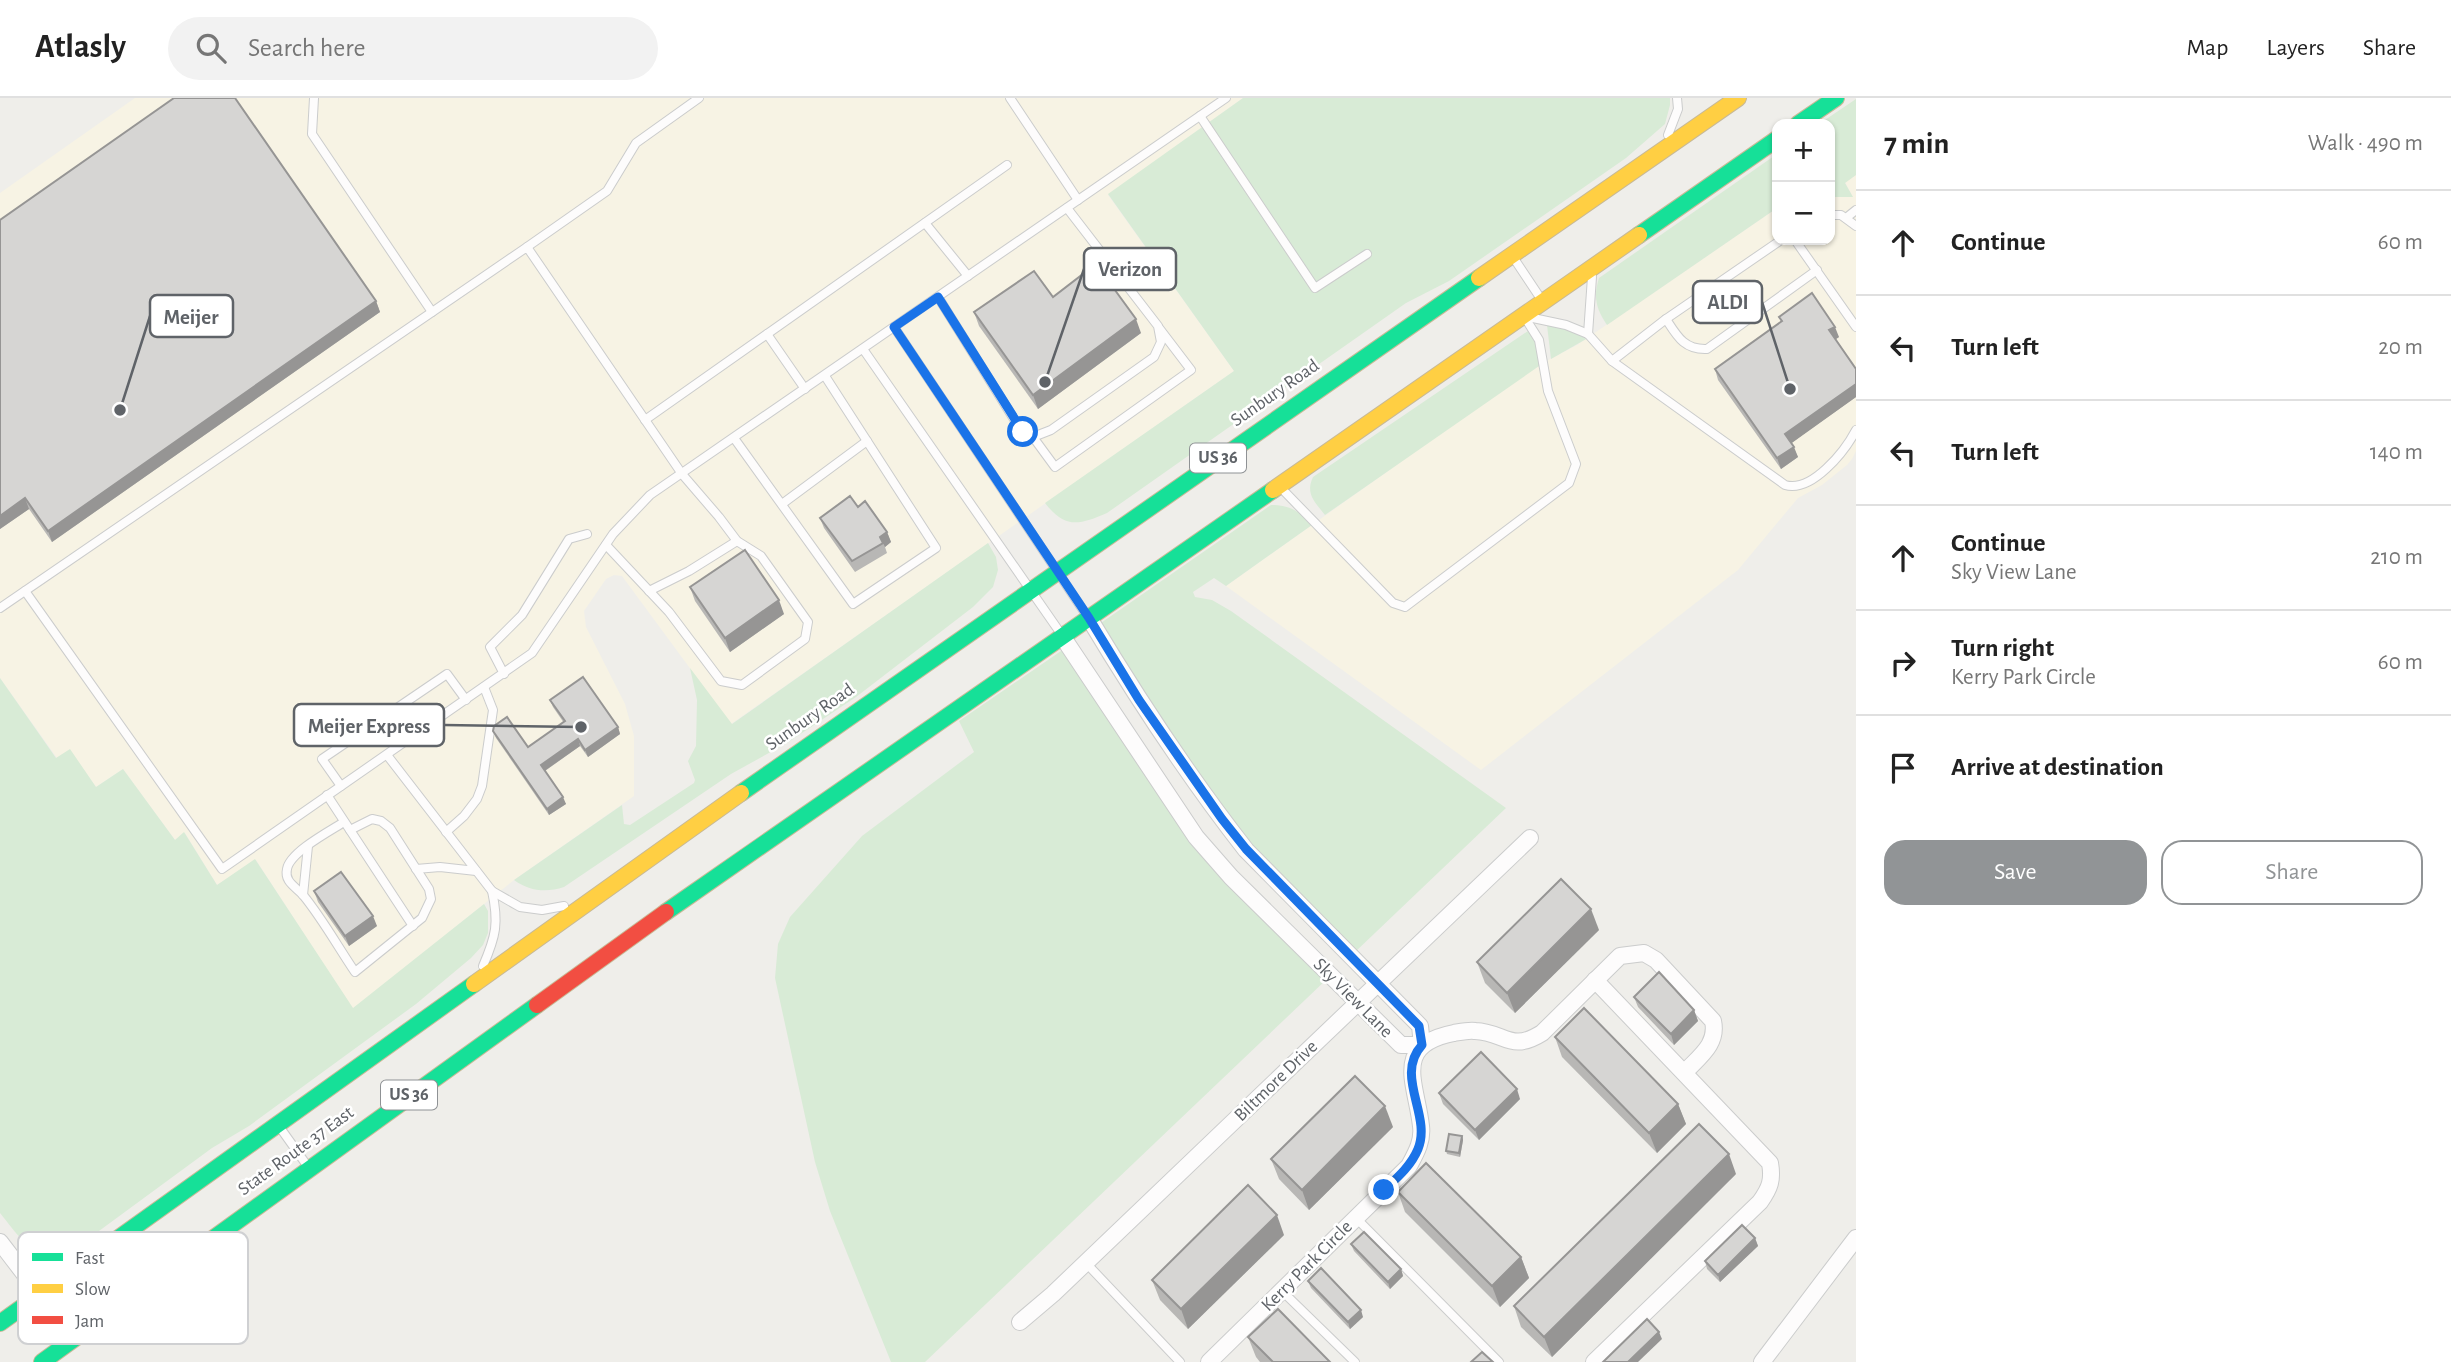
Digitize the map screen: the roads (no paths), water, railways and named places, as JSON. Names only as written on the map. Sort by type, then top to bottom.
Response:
[{"type":"highway","name":"Sunbury Road","points":[[700,821],[1055,570],[1738,98]]},
{"type":"highway","points":[[1805,119],[1836,98]]},
{"type":"highway","name":"US 36","points":[[1062,636],[1772,142]]},
{"type":"highway","name":"State Route 37 East","points":[[220,1232],[455,1062],[1062,636]]},
{"type":"highway","name":"State Route 37 East","points":[[125,1232],[700,821]]},
{"type":"highway","name":"State Route 37 East","points":[[0,1323],[18,1309]]},
{"type":"highway","name":"State Route 37 East","points":[[41,1362],[64,1344]]},
{"type":"street","name":"Sky View Lane","points":[[1062,636],[1196,837],[1231,877],[1401,1045],[1422,1045],[1419,1026],[1246,849],[1222,819],[1139,700],[1089,618]]},
{"type":"street","name":"Biltmore Drive","points":[[1020,1322],[1086,1263],[1530,838]]},
{"type":"street","points":[[1422,1045],[1438,1037],[1477,1030],[1518,1043],[1529,1041],[1542,1032],[1620,956],[1644,953],[1656,960],[1713,1021],[1715,1032],[1711,1045],[1685,1072]]},
{"type":"street","points":[[1594,1362],[1760,1202],[1770,1189],[1772,1176],[1770,1163],[1595,980]]},
{"type":"street","name":"Kerry Park Circle","points":[[1209,1362],[1409,1166],[1419,1147],[1422,1128],[1411,1077],[1414,1054],[1422,1045]]},
{"type":"street","points":[[1762,1362],[1856,1238]]},
{"type":"street","points":[[0,1242],[18,1266]]},
{"type":"lane","points":[[314,98],[312,134],[432,312]]},
{"type":"lane","points":[[0,608],[607,191],[636,143],[699,98]]},
{"type":"lane","points":[[1010,98],[1078,200]]},
{"type":"lane","points":[[25,591],[222,869],[532,653],[612,534],[650,495],[1226,98]]},
{"type":"lane","points":[[1664,150],[1678,109],[1677,98]]},
{"type":"lane","points":[[1200,116],[1315,288],[1367,254]]},
{"type":"lane","points":[[645,420],[1007,165]]},
{"type":"lane","points":[[938,297],[1023,432],[1033,437],[1055,467],[1191,370],[1067,208]]},
{"type":"lane","points":[[1846,218],[1856,210]]},
{"type":"lane","points":[[1835,215],[1841,215],[1856,226]]},
{"type":"lane","points":[[925,223],[968,276]]},
{"type":"lane","points":[[1612,361],[1666,318],[1774,245]]},
{"type":"lane","points":[[1799,245],[1856,327]]},
{"type":"lane","points":[[527,247],[681,474],[737,541],[761,556],[808,622],[805,639],[742,685],[721,681],[669,612],[606,545]]},
{"type":"lane","points":[[1512,254],[1543,302]]},
{"type":"lane","points":[[1588,334],[1589,294],[1594,267]]},
{"type":"lane","points":[[1666,318],[1685,346],[1696,350],[1706,349],[1817,270]]},
{"type":"lane","points":[[1523,316],[1566,325],[1588,334],[1612,361],[1785,485],[1793,487],[1813,479],[1828,467],[1856,430]]},
{"type":"lane","points":[[1279,487],[1393,603],[1405,607],[1569,483],[1573,474],[1576,464],[1548,391],[1539,340],[1523,316]]},
{"type":"lane","points":[[1033,437],[1051,430],[1154,358],[1161,342],[1158,326]]},
{"type":"lane","points":[[894,327],[1089,618]]},
{"type":"lane","points":[[767,334],[805,389]]},
{"type":"lane","points":[[863,349],[1062,636]]},
{"type":"lane","points":[[734,438],[853,604],[936,548],[825,376]]},
{"type":"lane","points":[[782,505],[867,441]]},
{"type":"lane","points":[[504,674],[490,647],[522,615],[569,539],[587,534]]},
{"type":"lane","points":[[649,591],[689,572],[737,541]]},
{"type":"lane","points":[[341,786],[322,758],[447,674],[466,700]]},
{"type":"lane","points":[[446,832],[464,816],[477,799],[482,786],[493,710],[484,687]]},
{"type":"lane","points":[[387,755],[492,891],[520,907],[542,910],[585,903]]},
{"type":"lane","points":[[327,795],[413,926]]},
{"type":"lane","points":[[344,822],[308,846],[291,861],[286,870],[288,881],[303,895],[355,972],[422,918],[431,899],[429,889],[390,828],[381,821],[372,819],[363,821],[350,830]]},
{"type":"lane","points":[[303,895],[308,846]]},
{"type":"lane","points":[[416,869],[440,867],[476,871]]},
{"type":"lane","points":[[477,980],[492,945],[498,918],[492,891]]},
{"type":"lane","points":[[277,1124],[309,1168]]},
{"type":"lane","points":[[1356,1217],[1499,1362]]},
{"type":"lane","points":[[1086,1263],[1180,1362]]},
{"type":"lane","points":[[1281,1291],[1355,1362]]},
{"type":"place","name":"Verizon","points":[[1045,382]]},
{"type":"place","name":"ALDI","points":[[1790,389]]},
{"type":"place","name":"Meijer","points":[[120,410]]},
{"type":"place","name":"Meijer Express","points":[[581,727]]}]
